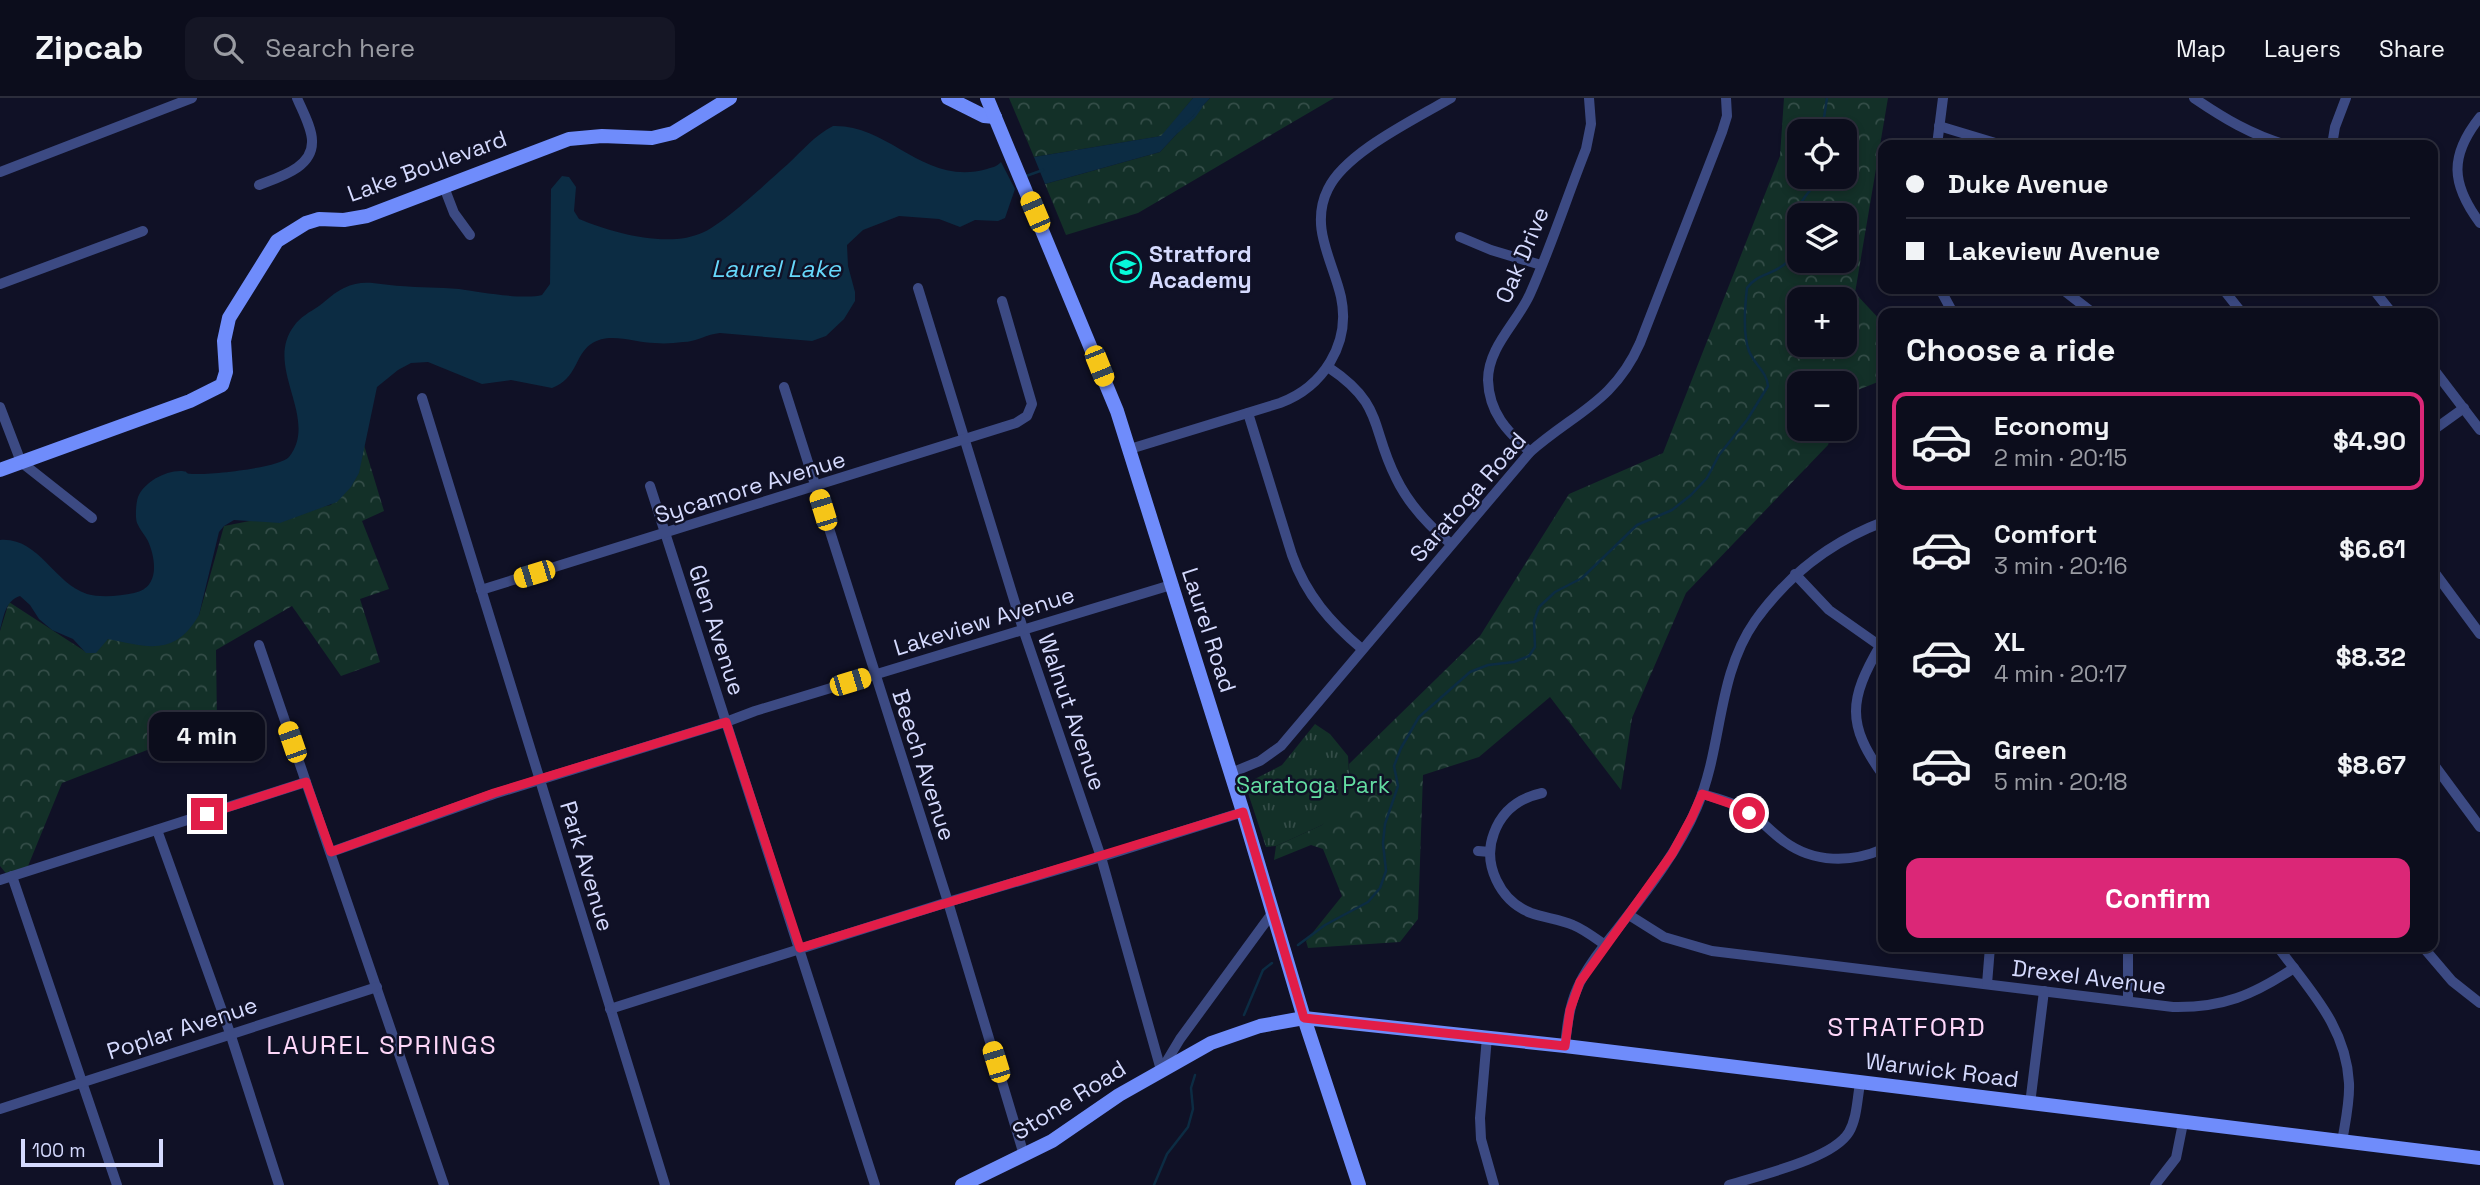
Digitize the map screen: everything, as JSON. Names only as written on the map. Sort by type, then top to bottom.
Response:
[{"type":"street","points":[[0,172],[192,98]]},
{"type":"street","points":[[259,185],[292,171],[309,156],[312,141],[297,98]]},
{"type":"street","name":"Lake Boulevard","points":[[0,471],[190,401],[222,385],[226,372],[224,341],[229,318],[277,241],[306,223],[319,219],[344,220],[367,216],[569,139],[602,136],[652,138],[673,133],[730,98]]},
{"type":"street","points":[[948,98],[984,116],[995,117]]},
{"type":"street","name":"Laurel Road","points":[[987,98],[1117,411],[1231,773],[1304,1018],[1359,1185]]},
{"type":"street","points":[[1130,449],[1296,396],[1315,383],[1328,367],[1338,342],[1343,311],[1320,226],[1324,196],[1337,174],[1353,159],[1451,98]]},
{"type":"street","name":"Oak Drive","points":[[1530,452],[1509,433],[1497,417],[1491,402],[1488,379],[1496,349],[1523,308],[1588,141],[1591,124],[1589,98]]},
{"type":"street","name":"Saratoga Road","points":[[1231,773],[1260,761],[1280,746],[1530,452],[1548,436],[1596,403],[1616,382],[1632,359],[1723,132],[1727,116],[1726,98]]},
{"type":"street","points":[[1938,140],[1943,98]]},
{"type":"street","points":[[2194,98],[2256,136],[2269,140]]},
{"type":"street","points":[[2333,140],[2346,98]]},
{"type":"street","points":[[2480,117],[2461,145],[2457,173],[2464,201],[2480,223]]},
{"type":"street","points":[[1939,126],[1985,140]]},
{"type":"street","points":[[444,187],[454,213],[470,235]]},
{"type":"street","points":[[0,284],[143,231]]},
{"type":"street","points":[[1460,237],[1491,250],[1541,265]]},
{"type":"street","name":"Walnut Avenue","points":[[918,288],[1023,629],[1101,857],[1161,1070]]},
{"type":"street","points":[[2068,294],[2087,308]]},
{"type":"street","points":[[2226,294],[2238,308]]},
{"type":"street","points":[[2377,294],[2388,308]]},
{"type":"street","name":"Sycamore Avenue","points":[[481,590],[1016,424],[1027,416],[1032,404],[1002,301]]},
{"type":"street","points":[[1328,367],[1350,384],[1370,406],[1399,485],[1422,516],[1451,544]]},
{"type":"street","points":[[2438,375],[2480,430]]},
{"type":"street","name":"Beech Avenue","points":[[785,387],[948,902],[1024,1155]]},
{"type":"street","name":"Park Avenue","points":[[422,398],[665,1185]]},
{"type":"street","points":[[0,407],[21,462],[92,518]]},
{"type":"street","points":[[2438,427],[2464,408]]},
{"type":"street","points":[[1248,413],[1301,577],[1316,603],[1331,621],[1362,649]]},
{"type":"street","name":"Glen Avenue","points":[[650,486],[875,1185]]},
{"type":"street","points":[[1565,1046],[1570,1010],[1576,991],[1605,945],[1629,915],[1679,841],[1702,794],[1716,745],[1725,687],[1735,657],[1757,618],[1795,574],[1835,545],[1878,524]]},
{"type":"street","points":[[1795,574],[1829,610],[1878,645]]},
{"type":"street","points":[[2438,577],[2480,634]]},
{"type":"street","name":"Lakeview Avenue","points":[[331,852],[540,779],[726,722],[755,710],[1171,585]]},
{"type":"street","points":[[259,645],[444,1185]]},
{"type":"street","points":[[1878,652],[1865,674],[1858,694],[1856,715],[1864,747],[1878,768]]},
{"type":"street","points":[[2438,770],[2480,827]]},
{"type":"street","points":[[0,880],[306,782]]},
{"type":"street","points":[[1542,793],[1524,798],[1508,810],[1496,828],[1490,852],[1497,881],[1514,904],[1529,912],[1572,924],[1605,945]]},
{"type":"street","points":[[1702,794],[1744,809],[1786,843],[1811,854],[1850,859],[1878,851]]},
{"type":"street","points":[[610,1009],[1243,812]]},
{"type":"street","points":[[157,830],[230,1033],[279,1185]]},
{"type":"street","points":[[1478,851],[1490,852]]},
{"type":"street","points":[[12,876],[117,1185]]},
{"type":"street","name":"Stone Road","points":[[1161,1070],[1273,912]]},
{"type":"street","name":"Drexel Avenue","points":[[1629,915],[1664,937],[1712,951],[2173,1007],[2211,1006],[2231,1001],[2259,990],[2294,968]]},
{"type":"street","points":[[1987,984],[1990,952]]},
{"type":"street","points":[[2128,952],[2128,1002]]},
{"type":"street","points":[[2282,952],[2332,1021],[2344,1047],[2349,1083],[2342,1142]]},
{"type":"street","points":[[2427,952],[2452,981],[2480,1003]]},
{"type":"street","name":"Poplar Avenue","points":[[0,1109],[377,986]]},
{"type":"street","points":[[2030,1104],[2044,991]]},
{"type":"street","name":"Warwick Road","points":[[1275,1023],[1304,1018],[1487,1037],[2480,1158]]},
{"type":"street","name":"Stone Road","points":[[962,1185],[1052,1141],[1119,1095],[1211,1043],[1275,1023]]},
{"type":"street","points":[[1487,1037],[1480,1118],[1483,1148],[1494,1185]]},
{"type":"street","points":[[1729,1185],[1835,1147],[1846,1136],[1853,1122],[1860,1084]]},
{"type":"street","points":[[2155,1185],[2176,1158],[2183,1123]]},
{"type":"green space","points":[[1009,98],[1193,98],[1162,136],[1034,157]]},
{"type":"green space","points":[[1210,98],[1334,98],[1138,213],[1066,235],[1045,184],[1160,152]]},
{"type":"green space","points":[[1784,98],[1888,98],[1881,140],[1878,140],[1878,157],[1856,287],[1787,287],[1787,357],[1857,357],[1857,295],[1878,318],[1878,382],[1857,390],[1857,371],[1787,371],[1787,441],[1829,441],[1828,445],[1686,593],[1632,718],[1621,790],[1550,697],[1479,757],[1423,775],[1418,919],[1400,942],[1308,948],[1306,941],[1342,896],[1323,849],[1311,845],[1274,860],[1276,846],[1322,825],[1350,788],[1349,764],[1480,636],[1569,494],[1663,453],[1780,156]]},
{"type":"green space","points":[[364,445],[384,511],[362,521],[389,589],[360,599],[380,662],[341,676],[292,606],[216,650],[217,723],[62,783],[26,871],[9,877],[0,866],[0,631],[9,602],[86,652],[108,639],[199,615],[224,526],[331,505]]},
{"type":"green space","name":"Saratoga Park","points":[[1315,724],[1330,734],[1348,756],[1350,788],[1344,805],[1322,825],[1276,846],[1266,847],[1248,793],[1249,782],[1282,765]]},
{"type":"water","points":[[1193,98],[1210,98],[1160,152],[1045,184],[1034,157],[1161,136]]},
{"type":"water","name":"Laurel Lake","points":[[833,126],[872,134],[944,170],[965,172],[987,169],[1001,162],[1015,189],[1005,218],[998,221],[975,220],[960,227],[939,219],[899,216],[863,230],[847,245],[855,301],[844,319],[826,336],[812,341],[720,333],[692,341],[669,343],[606,338],[591,344],[567,379],[552,388],[511,380],[482,384],[428,362],[411,363],[377,387],[359,473],[337,502],[280,523],[234,520],[224,526],[219,532],[199,615],[180,638],[159,646],[135,645],[108,639],[96,653],[86,653],[73,639],[52,630],[39,619],[20,596],[8,605],[0,630],[0,540],[14,541],[25,546],[75,588],[87,594],[110,596],[134,593],[148,585],[154,572],[151,548],[136,517],[138,497],[145,486],[176,471],[192,474],[228,472],[272,464],[289,457],[297,442],[298,426],[284,358],[286,342],[299,320],[341,290],[358,283],[372,283],[513,296],[542,295],[550,284],[551,189],[562,176],[569,177],[576,187],[574,211],[579,219],[641,237],[690,237],[704,232],[724,219]]},
{"type":"waterway","points":[[1824,119],[1827,98]]},
{"type":"waterway","points":[[1177,132],[1201,107]]},
{"type":"waterway","points":[[1026,176],[1043,170]]},
{"type":"waterway","points":[[1298,945],[1325,925],[1368,902],[1380,888],[1386,871],[1383,843],[1385,824],[1398,786],[1394,766],[1419,717],[1470,672],[1529,656],[1535,647],[1534,621],[1539,607],[1555,592],[1582,578],[1637,525],[1672,510],[1691,495],[1707,478],[1719,455],[1747,420],[1768,386],[1747,344],[1747,288],[1756,279],[1783,266],[1791,257],[1797,212],[1812,189]]},
{"type":"waterway","points":[[1244,1015],[1263,970],[1272,963]]},
{"type":"waterway","points":[[1154,1185],[1167,1154],[1188,1127],[1193,1109],[1191,1088],[1195,1075]]},
{"type":"place","name":"Stratford Academy","points":[[1126,267]]},
{"type":"district","name":"STRATFORD","points":[[1907,1027]]},
{"type":"district","name":"LAUREL SPRINGS","points":[[382,1045]]},
{"type":"route","points":[[207,814],[306,782],[331,852],[494,793],[726,722],[800,948],[1243,812],[1304,1018],[1565,1046],[1570,1010],[1580,982],[1672,854],[1702,794],[1749,813]]}]
